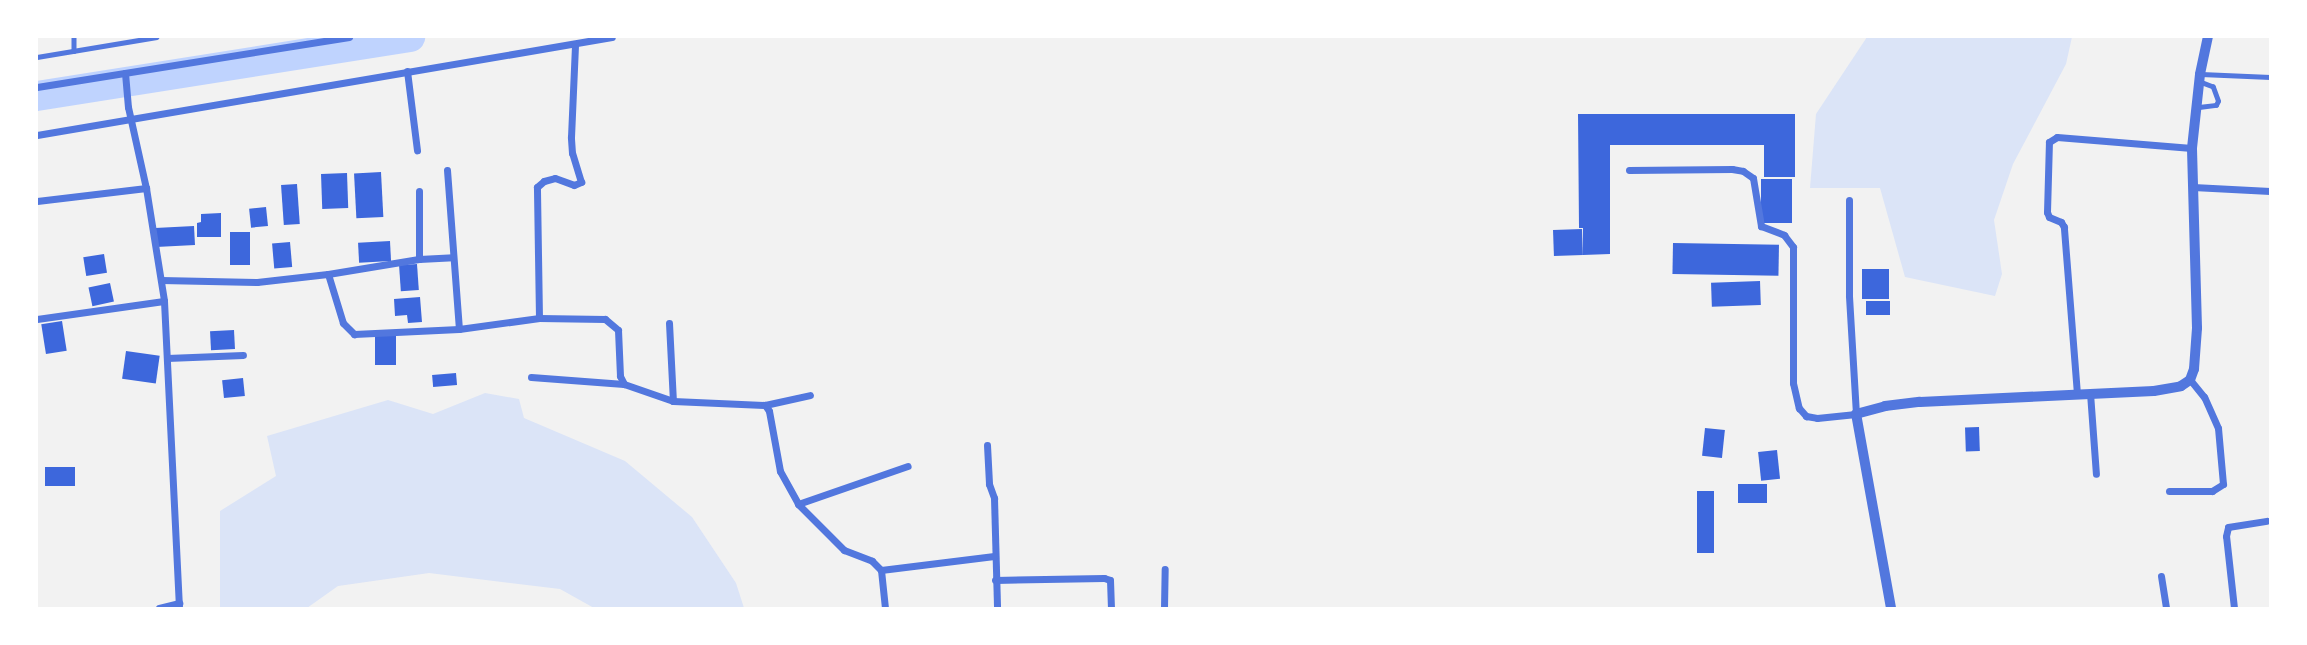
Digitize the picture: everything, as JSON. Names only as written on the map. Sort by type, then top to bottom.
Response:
[{"type":"street","points":[[37,87],[125,77],[349,37]]},
{"type":"street","points":[[37,135],[611,37]]},
{"type":"street","points":[[1629,170],[1732,169],[1750,174],[1756,186],[1761,226],[1784,235],[1793,247],[1793,383],[1799,408],[1806,416],[1817,418],[1856,414],[1885,406],[1920,402],[2154,391],[2181,386],[2190,380],[2194,369],[2197,328],[2192,148],[2208,37]]},
{"type":"street","points":[[539,318],[537,187],[544,181],[555,178],[574,185],[581,182],[572,153],[571,137],[575,44]]},
{"type":"street","points":[[407,71],[417,150]]},
{"type":"street","points":[[125,77],[128,107],[146,188],[164,301],[179,606],[159,608]]},
{"type":"street","points":[[2077,394],[2064,227],[2061,222],[2049,217],[2047,212],[2049,142],[2057,137],[2192,148]]},
{"type":"street","points":[[447,170],[459,329]]},
{"type":"street","points":[[2193,187],[2270,191]]},
{"type":"street","points":[[37,201],[146,188]]},
{"type":"street","points":[[419,191],[419,259]]},
{"type":"street","points":[[1849,200],[1849,295],[1856,414],[1891,608]]},
{"type":"street","points":[[161,279],[257,282],[419,259],[453,257]]},
{"type":"street","points":[[328,274],[343,323],[354,334],[459,329],[539,318],[605,319],[613,323],[618,330],[620,376],[624,384]]},
{"type":"street","points":[[37,319],[164,301]]},
{"type":"street","points":[[669,323],[673,401]]},
{"type":"street","points":[[167,358],[243,355]]},
{"type":"street","points":[[531,377],[624,384],[673,401],[765,405],[810,395]]},
{"type":"street","points":[[2169,491],[2218,490],[2224,477],[2218,428],[2204,397],[2190,380]]},
{"type":"street","points":[[2090,393],[2096,474]]},
{"type":"street","points":[[765,405],[769,411],[780,471],[798,504],[844,550],[872,561],[881,570],[885,608]]},
{"type":"street","points":[[987,446],[989,484],[994,498],[997,608]]},
{"type":"street","points":[[798,504],[908,466]]},
{"type":"street","points":[[2234,608],[2226,536],[2228,527],[2267,521]]},
{"type":"street","points":[[881,570],[994,556]]},
{"type":"street","points":[[1164,608],[1165,569]]},
{"type":"street","points":[[2161,576],[2166,608]]},
{"type":"street","points":[[995,580],[1104,578],[1110,580],[1111,608]]},
{"type":"lane","points":[[74,37],[74,51]]},
{"type":"lane","points":[[37,57],[156,37]]},
{"type":"lane","points":[[2200,78],[2270,77]]},
{"type":"lane","points":[[2196,107],[2216,105],[2218,101],[2213,87],[2200,78]]},
{"type":"shaded area","points":[[1867,37],[2072,37],[2066,64],[2013,164],[1994,220],[2002,274],[1995,296],[1905,277],[1880,188],[1810,188],[1816,114]]},
{"type":"shaded area","points":[[485,393],[519,399],[524,418],[625,461],[692,517],[736,583],[744,608],[594,608],[560,589],[429,573],[338,586],[307,608],[220,608],[220,511],[276,476],[267,436],[388,400],[433,414]]},
{"type":"building","points":[[1578,114],[1795,114],[1795,177],[1764,177],[1764,145],[1610,145],[1610,254],[1583,255],[1583,228],[1579,228]]},
{"type":"building","points":[[381,172],[383,217],[356,218],[354,173]]},
{"type":"building","points":[[347,173],[348,208],[322,209],[321,174]]},
{"type":"building","points":[[1761,179],[1792,179],[1792,223],[1761,223]]},
{"type":"building","points":[[297,184],[300,224],[284,225],[281,185]]},
{"type":"building","points":[[266,207],[268,226],[251,228],[249,209]]},
{"type":"building","points":[[221,213],[221,237],[197,237],[197,223],[201,222],[201,214]]},
{"type":"building","points":[[194,226],[195,245],[156,247],[155,228]]},
{"type":"building","points":[[1582,229],[1583,255],[1554,256],[1553,230]]},
{"type":"building","points":[[230,232],[250,232],[250,265],[230,265]]},
{"type":"building","points":[[390,241],[391,261],[359,263],[358,243]]},
{"type":"building","points":[[290,242],[292,267],[274,268],[272,244]]},
{"type":"building","points":[[1673,243],[1779,245],[1778,276],[1672,274]]},
{"type":"building","points":[[104,254],[107,273],[86,276],[83,257]]},
{"type":"building","points":[[417,264],[419,290],[401,291],[399,265]]},
{"type":"building","points":[[1862,269],[1889,269],[1889,299],[1862,299]]},
{"type":"building","points":[[1760,281],[1761,305],[1712,307],[1711,283]]},
{"type":"building","points":[[110,283],[114,302],[92,306],[88,288]]},
{"type":"building","points":[[420,297],[422,322],[408,323],[407,315],[395,316],[394,299]]},
{"type":"building","points":[[1866,301],[1890,301],[1890,315],[1866,315]]},
{"type":"building","points":[[62,321],[67,351],[46,354],[41,324]]},
{"type":"building","points":[[234,330],[235,349],[211,350],[210,331]]},
{"type":"building","points":[[375,335],[396,335],[396,365],[375,365]]},
{"type":"building","points":[[126,351],[160,356],[156,383],[122,379]]},
{"type":"building","points":[[456,373],[457,385],[433,387],[432,375]]},
{"type":"building","points":[[243,378],[245,396],[224,398],[222,380]]},
{"type":"building","points":[[1965,427],[1979,427],[1980,451],[1966,451]]},
{"type":"building","points":[[1705,428],[1725,430],[1722,458],[1702,456]]},
{"type":"building","points":[[1777,450],[1780,479],[1761,481],[1758,452]]},
{"type":"building","points":[[45,467],[75,467],[75,486],[45,486]]},
{"type":"building","points":[[1738,484],[1767,484],[1767,503],[1738,503]]},
{"type":"building","points":[[1697,491],[1714,491],[1714,553],[1697,553]]},
{"type":"waterway","points":[[37,96],[410,37]]}]
